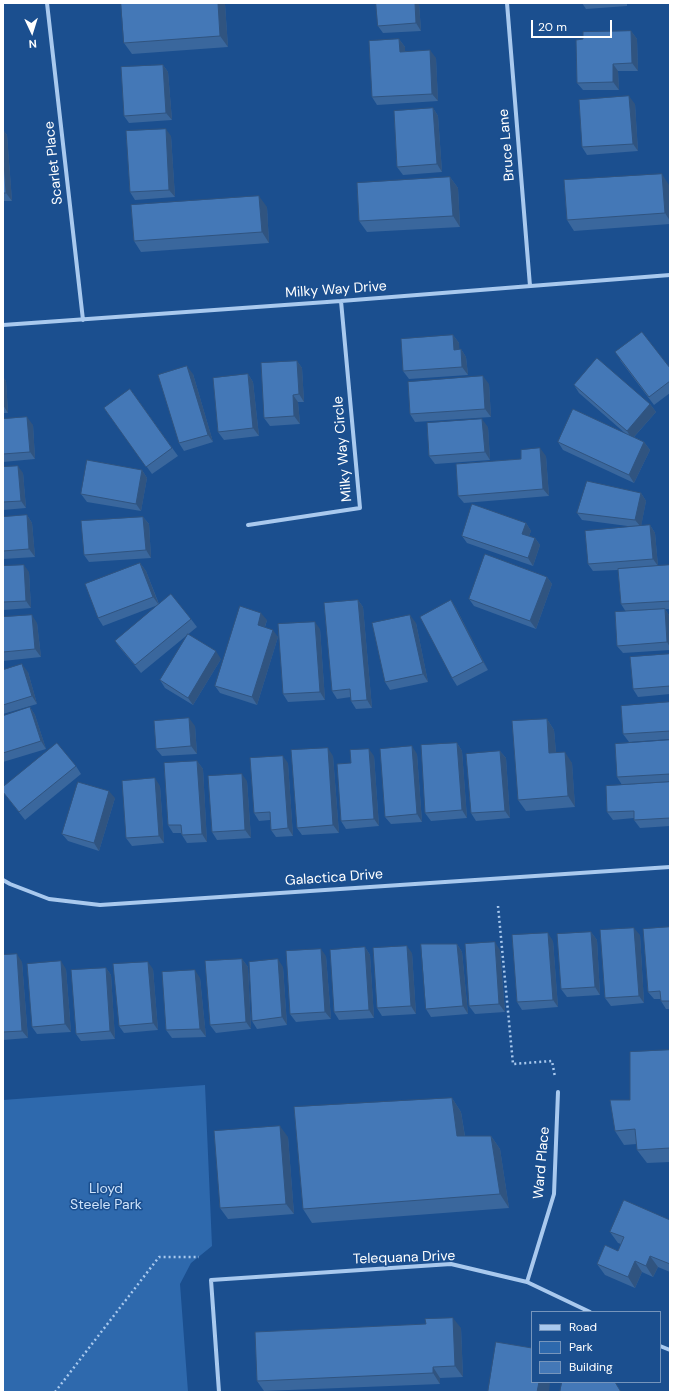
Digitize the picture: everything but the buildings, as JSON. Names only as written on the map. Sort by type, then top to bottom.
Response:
[{"type":"street","name":"Scarlet Place","points":[[47,3],[83,320]]},
{"type":"street","name":"Bruce Lane","points":[[507,3],[530,286]]},
{"type":"street","name":"Milky Way Drive","points":[[3,325],[341,301],[670,275]]},
{"type":"street","name":"Milky Way Circle","points":[[248,525],[360,508],[341,301]]},
{"type":"street","name":"Galactica Drive","points":[[3,880],[49,899],[100,905],[670,867]]},
{"type":"street","name":"Ward Place","points":[[527,1282],[554,1194],[558,1092]]},
{"type":"street","name":"Telequana Drive","points":[[219,1392],[211,1280],[451,1264],[527,1282],[588,1311]]},
{"type":"path","points":[[498,906],[513,1064],[552,1061],[558,1092]]},
{"type":"path","points":[[55,1392],[159,1257],[198,1257]]},
{"type":"green space","name":"Lloyd Steele Park","points":[[205,1085],[212,1246],[191,1263],[180,1284],[188,1392],[3,1392],[3,1100]]}]
